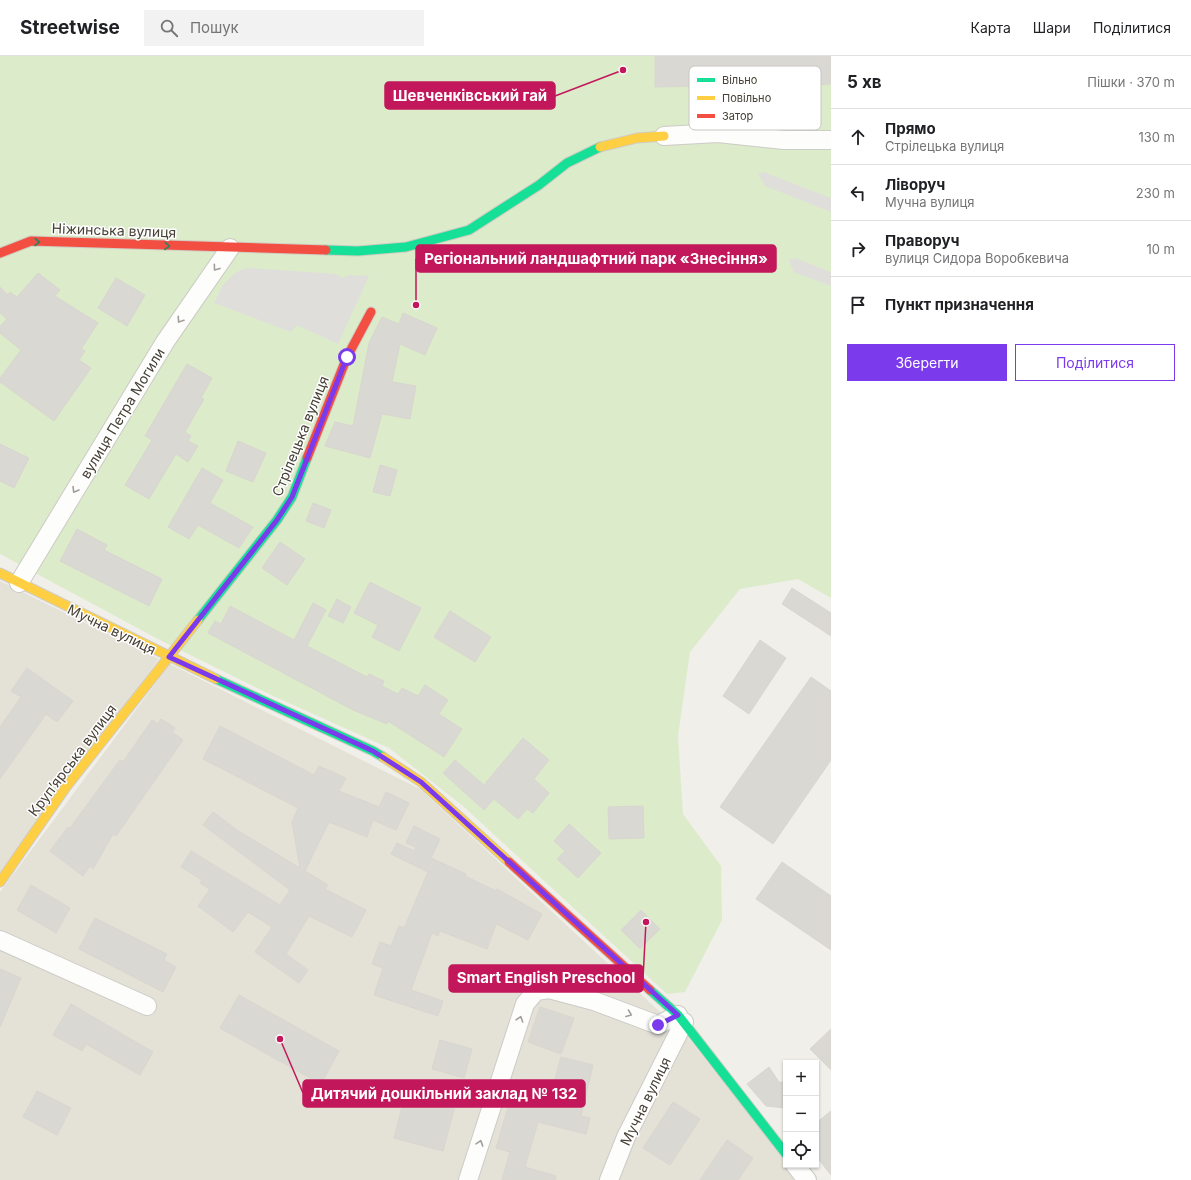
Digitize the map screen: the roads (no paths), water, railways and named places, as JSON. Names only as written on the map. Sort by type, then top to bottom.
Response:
[{"type":"street","points":[[664,136],[718,133],[784,140],[831,140]]},
{"type":"street","name":"Ніжинська вулиця","points":[[0,253],[31,241],[358,251],[406,247],[469,230],[539,185],[567,163],[602,147],[637,138],[664,136]]},
{"type":"street","name":"вулиця Петра Могили","points":[[19,583],[165,342],[230,248]]},
{"type":"street","name":"Стрілецька вулиця","points":[[169,657],[277,520],[292,497],[347,357],[371,312]]},
{"type":"street","name":"Мучна вулиця","points":[[0,573],[169,657],[373,751],[421,782],[681,1018],[783,1150]]},
{"type":"street","name":"Крупʼярська вулиця","points":[[0,882],[66,787],[169,657]]},
{"type":"street","points":[[0,940],[147,1006]]},
{"type":"street","points":[[468,1180],[525,1004],[536,991],[549,989],[586,999],[658,1025],[681,1018]]},
{"type":"street","name":"Мучна вулиця","points":[[609,1180],[626,1137],[681,1018]]},
{"type":"street","points":[[797,1168],[807,1180]]},
{"type":"place","name":"Шевченківський гай","points":[[623,70]]},
{"type":"place","name":"Регіональний ландшафтний парк «Знесіння»","points":[[416,305]]},
{"type":"place","name":"Smart English Preschool","points":[[646,922]]},
{"type":"place","name":"Дитячий дошкільний заклад № 132","points":[[280,1039]]}]
